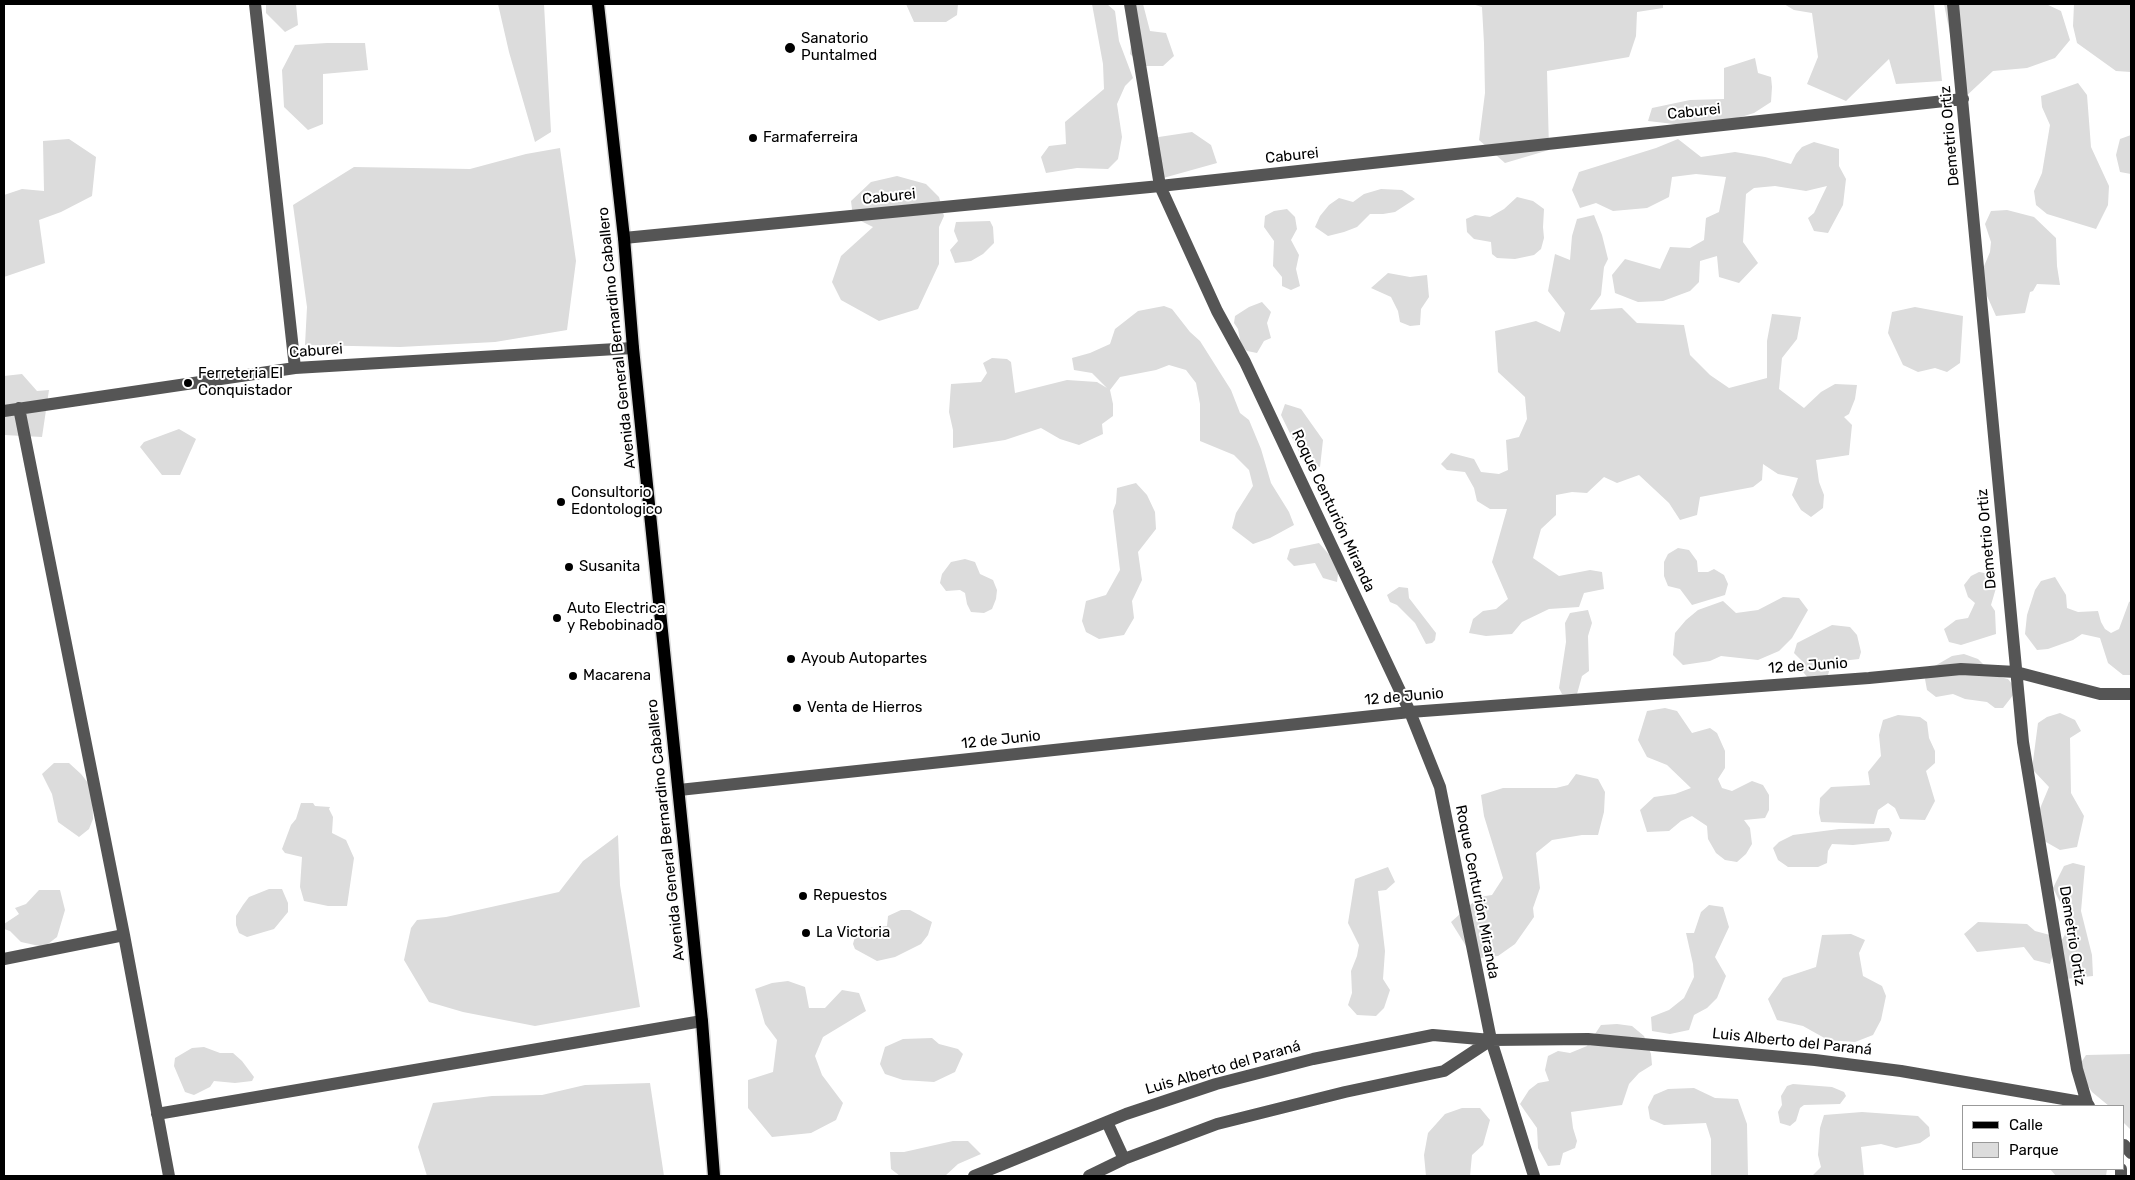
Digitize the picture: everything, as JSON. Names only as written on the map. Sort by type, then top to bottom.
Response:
[{"type":"main road","name":"Avenida General Bernardino Caballero","points":[[598,4],[624,238],[633,348],[702,1021],[714,1176]]},
{"type":"street","points":[[255,4],[294,368]]},
{"type":"street","name":"Roque Centurión Miranda","points":[[1130,4],[1160,186],[1217,311],[1245,362],[1410,712],[1440,787],[1491,1040],[1534,1176]]},
{"type":"street","name":"Demetrio Ortiz","points":[[1953,4],[2023,742],[2077,1069]]},
{"type":"street","name":"Caburei","points":[[624,238],[1160,186],[1963,99]]},
{"type":"street","name":"Caburei","points":[[4,411],[294,368],[633,348]]},
{"type":"street","points":[[19,408],[124,935],[169,1176]]},
{"type":"street","name":"12 de Junio","points":[[679,790],[1410,712],[1869,678],[1961,669],[2016,672],[2100,694],[2131,694]]},
{"type":"street","points":[[4,959],[124,935]]},
{"type":"street","points":[[157,1114],[702,1021]]},
{"type":"street","name":"Luis Alberto del Paraná","points":[[974,1176],[1107,1122],[1216,1084],[1313,1059],[1432,1035],[1491,1040],[1588,1039],[1815,1060],[1910,1073],[2088,1105],[2077,1069]]},
{"type":"street","points":[[1088,1176],[1124,1159],[1217,1124],[1345,1092],[1444,1071],[1491,1040]]},
{"type":"street","points":[[1107,1122],[1124,1159]]},
{"type":"green space","points":[[266,4],[296,4],[298,25],[285,32],[266,13]]},
{"type":"green space","points":[[498,4],[544,4],[551,132],[535,142],[509,52]]},
{"type":"green space","points":[[906,4],[958,4],[957,15],[946,22],[914,22]]},
{"type":"green space","points":[[1092,4],[1107,4],[1115,11],[1119,41],[1133,78],[1125,86],[1117,104],[1122,137],[1118,159],[1108,169],[1077,168],[1046,173],[1041,157],[1049,146],[1066,144],[1065,122],[1104,89],[1103,64]]},
{"type":"green space","points":[[1127,4],[1143,4],[1150,31],[1166,33],[1174,56],[1163,66],[1143,66],[1130,54],[1132,32]]},
{"type":"green space","points":[[1472,4],[1663,4],[1663,8],[1637,12],[1636,36],[1629,57],[1547,71],[1549,150],[1505,163],[1479,140],[1485,93],[1484,43],[1482,7]]},
{"type":"green space","points":[[1784,4],[1934,4],[1942,81],[1896,84],[1889,59],[1846,101],[1807,84],[1818,57],[1812,13],[1794,10]]},
{"type":"green space","points":[[1944,4],[2046,4],[2061,11],[2070,40],[2055,58],[2027,68],[1993,71],[1963,99]]},
{"type":"green space","points":[[2074,4],[2131,4],[2131,72],[2116,71],[2077,43],[2073,26]]},
{"type":"green space","points":[[365,43],[368,70],[323,74],[323,124],[308,130],[284,107],[282,70],[295,45]]},
{"type":"green space","points":[[1755,58],[1758,73],[1771,77],[1772,87],[1771,102],[1754,113],[1721,123],[1691,126],[1648,121],[1652,108],[1690,100],[1724,99],[1724,68]]},
{"type":"green space","points":[[2078,83],[2087,95],[2091,147],[2109,186],[2108,205],[2096,229],[2047,214],[2036,205],[2034,191],[2042,173],[2050,125],[2042,107],[2041,96]]},
{"type":"green space","points":[[1192,132],[1211,145],[1217,163],[1156,180],[1148,154],[1152,138]]},
{"type":"green space","points":[[2131,135],[2131,174],[2120,172],[2116,155],[2120,139]]},
{"type":"green space","points":[[69,139],[96,157],[92,196],[61,212],[39,220],[45,263],[4,277],[4,195],[22,189],[44,191],[43,141]]},
{"type":"green space","points":[[1678,139],[1701,157],[1735,152],[1791,164],[1802,147],[1814,142],[1839,149],[1839,166],[1846,179],[1843,205],[1828,233],[1814,231],[1808,218],[1814,213],[1827,186],[1806,191],[1775,186],[1754,188],[1746,194],[1743,242],[1758,263],[1739,283],[1719,277],[1717,256],[1700,261],[1699,282],[1690,291],[1663,301],[1638,302],[1615,293],[1612,275],[1625,259],[1660,269],[1670,247],[1690,248],[1704,240],[1706,218],[1719,212],[1726,177],[1696,174],[1672,177],[1669,197],[1647,208],[1613,211],[1596,203],[1580,208],[1572,190],[1579,172],[1656,148]]},
{"type":"green space","points":[[560,148],[576,261],[567,330],[495,342],[400,347],[305,345],[307,307],[293,205],[354,167],[470,169],[526,154]]},
{"type":"green space","points":[[897,176],[926,184],[939,197],[944,216],[939,227],[939,264],[918,309],[879,321],[841,300],[832,282],[841,256],[873,227],[853,217],[851,201],[871,182]]},
{"type":"green space","points":[[1381,189],[1402,190],[1415,199],[1395,212],[1370,214],[1357,227],[1344,232],[1328,236],[1315,227],[1320,216],[1329,205],[1339,198],[1353,202],[1364,194]]},
{"type":"green space","points":[[1517,197],[1533,201],[1544,209],[1544,238],[1541,249],[1534,255],[1515,259],[1497,258],[1492,254],[1491,242],[1474,239],[1467,232],[1466,219],[1475,215],[1490,217],[1504,209]]},
{"type":"green space","points":[[1287,209],[1295,217],[1297,229],[1291,240],[1299,255],[1296,269],[1300,286],[1291,290],[1282,286],[1282,277],[1273,266],[1274,241],[1264,227],[1265,216],[1274,211]]},
{"type":"green space","points":[[2007,210],[2034,217],[2056,238],[2060,285],[2037,284],[2033,291],[2030,292],[2025,313],[1996,316],[1979,278],[1990,252],[1991,242],[1985,224],[1991,211]]},
{"type":"green space","points":[[1594,215],[1602,235],[1608,259],[1604,267],[1601,295],[1590,310],[1622,308],[1637,323],[1684,325],[1690,355],[1710,375],[1729,388],[1767,378],[1767,341],[1772,314],[1801,317],[1797,339],[1782,358],[1779,389],[1804,408],[1821,392],[1835,384],[1857,385],[1855,399],[1849,414],[1844,417],[1852,425],[1849,455],[1816,460],[1819,482],[1824,495],[1823,508],[1811,517],[1801,510],[1792,495],[1798,478],[1778,474],[1763,464],[1762,480],[1753,487],[1700,497],[1697,515],[1680,520],[1669,503],[1639,475],[1617,483],[1604,477],[1587,493],[1572,492],[1556,495],[1556,515],[1541,529],[1533,558],[1559,576],[1590,570],[1602,572],[1604,589],[1584,593],[1579,607],[1549,609],[1522,622],[1512,634],[1486,636],[1469,633],[1473,619],[1483,611],[1496,609],[1508,599],[1492,562],[1507,509],[1490,509],[1477,501],[1474,488],[1465,472],[1447,470],[1441,464],[1451,453],[1474,459],[1481,472],[1499,474],[1508,470],[1506,440],[1519,437],[1527,419],[1525,397],[1498,372],[1495,331],[1536,321],[1560,332],[1565,313],[1548,291],[1555,254],[1570,260],[1572,236],[1577,219]]},
{"type":"green space","points":[[990,221],[993,227],[994,243],[983,254],[971,261],[955,263],[950,250],[958,241],[954,231],[956,222]]},
{"type":"green space","points":[[1388,273],[1410,277],[1427,275],[1429,297],[1421,309],[1420,325],[1410,326],[1400,322],[1398,311],[1391,297],[1371,288]]},
{"type":"green space","points":[[1262,302],[1271,312],[1267,323],[1271,338],[1264,341],[1257,353],[1247,351],[1241,345],[1238,329],[1234,323],[1235,316],[1249,307]]},
{"type":"green space","points":[[1164,306],[1172,309],[1190,332],[1200,341],[1231,390],[1240,413],[1249,420],[1261,449],[1271,483],[1289,512],[1294,525],[1270,538],[1253,544],[1232,528],[1236,513],[1253,486],[1249,470],[1234,455],[1200,441],[1200,404],[1196,383],[1186,370],[1169,365],[1156,370],[1120,377],[1110,390],[1113,416],[1102,424],[1103,434],[1079,445],[1060,439],[1041,428],[1005,440],[953,448],[953,430],[949,412],[951,384],[981,382],[987,373],[983,363],[992,358],[1007,359],[1011,362],[1015,393],[1067,380],[1097,382],[1107,388],[1092,373],[1074,370],[1072,358],[1090,353],[1110,344],[1115,329],[1138,311]]},
{"type":"green space","points":[[1915,307],[1963,316],[1960,363],[1947,372],[1935,368],[1918,372],[1903,365],[1888,333],[1892,312]]},
{"type":"green space","points":[[22,374],[37,391],[49,390],[42,437],[4,435],[4,376]]},
{"type":"green space","points":[[1285,404],[1301,409],[1323,440],[1320,467],[1304,462],[1281,415]]},
{"type":"green space","points":[[179,429],[196,439],[180,475],[162,475],[140,447],[144,442]]},
{"type":"green space","points":[[1136,483],[1147,495],[1155,512],[1156,529],[1138,552],[1142,580],[1132,601],[1134,618],[1124,635],[1099,639],[1086,632],[1082,621],[1086,601],[1106,595],[1120,570],[1113,511],[1116,503],[1117,488]]},
{"type":"green space","points":[[1319,543],[1339,566],[1337,582],[1323,578],[1315,563],[1294,566],[1287,559],[1290,549]]},
{"type":"green space","points":[[1678,548],[1689,550],[1697,561],[1698,572],[1708,572],[1714,569],[1724,575],[1728,584],[1725,595],[1692,605],[1680,589],[1668,586],[1664,576],[1664,562],[1668,554]]},
{"type":"green space","points":[[965,559],[975,562],[980,574],[993,580],[997,590],[992,609],[984,613],[971,612],[965,593],[960,590],[946,591],[940,583],[942,574],[951,562]]},
{"type":"green space","points":[[1979,572],[1990,574],[1996,588],[1991,605],[1995,611],[1996,634],[1961,645],[1949,642],[1944,629],[1956,620],[1968,618],[1975,603],[1968,597],[1964,585],[1971,576]]},
{"type":"green space","points":[[2055,577],[2066,595],[2067,608],[2078,612],[2098,611],[2105,629],[2111,633],[2119,629],[2131,601],[2131,675],[2123,675],[2108,663],[2100,638],[2082,634],[2073,640],[2048,649],[2037,650],[2025,634],[2027,615],[2035,590],[2041,581]]},
{"type":"green space","points":[[1399,587],[1408,588],[1409,598],[1436,633],[1435,640],[1432,643],[1426,644],[1415,623],[1397,605],[1390,602],[1387,595]]},
{"type":"green space","points":[[1783,597],[1799,598],[1808,610],[1792,638],[1779,651],[1758,660],[1721,656],[1710,661],[1683,665],[1673,655],[1675,633],[1698,610],[1723,601],[1736,613],[1758,610]]},
{"type":"green space","points":[[1588,610],[1592,623],[1588,636],[1589,671],[1582,676],[1577,694],[1562,694],[1559,688],[1566,642],[1565,623],[1570,613]]},
{"type":"green space","points":[[1832,625],[1850,627],[1857,635],[1861,652],[1859,659],[1832,660],[1827,679],[1810,680],[1803,672],[1804,663],[1794,653],[1797,643]]},
{"type":"green space","points":[[1964,654],[1978,659],[1995,676],[2008,679],[2017,690],[2003,708],[1995,708],[1987,702],[1965,699],[1953,694],[1936,697],[1927,690],[1925,679],[1933,667],[1952,656]]},
{"type":"green space","points":[[1665,708],[1677,711],[1692,733],[1710,728],[1717,733],[1725,751],[1725,768],[1718,779],[1722,788],[1732,791],[1752,781],[1763,785],[1769,795],[1769,810],[1765,818],[1744,820],[1750,828],[1752,844],[1746,854],[1737,862],[1725,860],[1716,853],[1708,839],[1707,826],[1692,816],[1681,821],[1669,831],[1647,832],[1640,810],[1654,797],[1675,794],[1691,788],[1667,765],[1647,757],[1638,740],[1647,711]]},
{"type":"green space","points":[[2060,713],[2075,720],[2081,731],[2070,738],[2071,793],[2084,816],[2077,847],[2060,850],[2039,838],[2036,818],[2049,787],[2032,769],[2038,723],[2047,717]]},
{"type":"green space","points":[[1898,715],[1920,717],[1927,722],[1929,738],[1935,751],[1935,763],[1926,771],[1935,801],[1925,820],[1900,819],[1895,808],[1888,803],[1878,810],[1874,824],[1821,822],[1819,813],[1820,798],[1831,787],[1870,785],[1868,772],[1881,756],[1879,735],[1883,720]]},
{"type":"green space","points":[[54,763],[69,763],[92,788],[93,819],[89,829],[79,837],[58,822],[52,794],[42,774]]},
{"type":"green space","points":[[1576,774],[1598,779],[1605,792],[1604,812],[1598,835],[1582,835],[1552,840],[1536,853],[1540,888],[1533,908],[1534,917],[1515,944],[1498,956],[1480,958],[1466,946],[1451,922],[1479,897],[1492,895],[1503,878],[1484,816],[1481,795],[1503,788],[1556,788],[1568,785]]},
{"type":"green space","points":[[301,803],[313,803],[315,806],[330,807],[329,809],[333,817],[332,833],[346,840],[354,858],[347,906],[328,906],[304,901],[300,887],[302,857],[285,853],[282,849]]},
{"type":"green space","points":[[1889,828],[1892,833],[1889,841],[1853,845],[1832,844],[1828,851],[1827,863],[1818,867],[1788,867],[1778,860],[1773,848],[1779,842],[1793,835],[1839,829]]},
{"type":"green space","points":[[618,835],[620,885],[640,1007],[535,1026],[463,1012],[429,1002],[404,960],[411,928],[417,920],[446,917],[559,892],[583,861]]},
{"type":"green space","points":[[2073,863],[2085,866],[2081,911],[2092,955],[2093,976],[2065,979],[2053,954],[2050,964],[2034,960],[2024,947],[1977,952],[1964,934],[1978,922],[2027,924],[2035,931],[2050,935],[2055,952],[2071,924],[2053,888],[2064,866]]},
{"type":"green space","points":[[1388,867],[1395,882],[1386,890],[1378,891],[1385,951],[1383,979],[1390,990],[1384,1008],[1376,1016],[1357,1015],[1348,1005],[1352,993],[1351,971],[1359,945],[1348,923],[1355,879]]},
{"type":"green space","points":[[269,889],[282,889],[288,903],[288,912],[274,929],[247,937],[239,933],[236,925],[236,916],[243,905],[249,897]]},
{"type":"green space","points":[[39,890],[60,890],[65,910],[57,937],[44,947],[21,942],[10,931],[4,929],[4,924],[19,914],[15,908],[26,904]]},
{"type":"green space","points":[[1709,905],[1723,907],[1729,927],[1715,957],[1726,976],[1717,998],[1707,1008],[1694,1015],[1689,1030],[1670,1034],[1652,1031],[1651,1017],[1669,1010],[1684,998],[1694,977],[1686,933],[1694,933],[1701,912]]},
{"type":"green space","points":[[901,910],[910,910],[932,922],[928,935],[921,944],[895,957],[877,961],[855,949],[853,944],[856,933],[864,928],[887,926],[888,916]]},
{"type":"green space","points":[[1851,934],[1865,940],[1859,953],[1863,976],[1882,986],[1886,996],[1881,1020],[1873,1035],[1855,1042],[1828,1040],[1803,1026],[1777,1020],[1768,999],[1783,978],[1816,967],[1822,935]]},
{"type":"green space","points":[[788,981],[805,987],[809,1008],[825,1008],[842,990],[859,993],[866,1011],[823,1037],[815,1056],[822,1075],[843,1103],[836,1120],[811,1133],[772,1137],[748,1108],[748,1080],[773,1072],[777,1040],[765,1024],[755,989],[772,983]]},
{"type":"green space","points":[[1617,1024],[1632,1026],[1644,1036],[1651,1054],[1652,1065],[1639,1073],[1629,1084],[1622,1105],[1571,1112],[1577,1141],[1575,1148],[1563,1153],[1560,1165],[1548,1166],[1538,1148],[1537,1128],[1520,1104],[1529,1090],[1538,1083],[1549,1081],[1545,1070],[1548,1056],[1558,1051],[1570,1053],[1587,1046],[1601,1025]]},
{"type":"green space","points":[[932,1038],[939,1044],[958,1049],[963,1054],[955,1072],[934,1082],[903,1080],[885,1074],[880,1064],[885,1047],[903,1039]]},
{"type":"green space","points":[[204,1047],[220,1053],[233,1053],[242,1061],[254,1077],[252,1081],[235,1083],[214,1081],[210,1087],[194,1095],[185,1092],[174,1066],[175,1058],[192,1048]]},
{"type":"green space","points":[[2131,1054],[2131,1130],[2125,1124],[2125,1105],[2108,1105],[2092,1092],[2077,1069],[2086,1055]]},
{"type":"green space","points":[[650,1083],[664,1176],[427,1176],[418,1147],[433,1103],[492,1096],[542,1095],[585,1085]]},
{"type":"green space","points":[[1793,1084],[1832,1087],[1844,1092],[1846,1096],[1840,1104],[1804,1105],[1800,1108],[1796,1121],[1790,1126],[1780,1123],[1778,1112],[1782,1105],[1781,1096],[1787,1086]]},
{"type":"green space","points":[[1694,1088],[1715,1098],[1738,1099],[1747,1124],[1748,1176],[1711,1176],[1711,1139],[1706,1123],[1664,1125],[1650,1119],[1648,1107],[1654,1095],[1668,1089]]},
{"type":"green space","points":[[1462,1108],[1480,1108],[1490,1120],[1483,1145],[1472,1155],[1470,1176],[1426,1176],[1424,1155],[1428,1133],[1445,1114]]},
{"type":"green space","points":[[1862,1112],[1918,1116],[1929,1127],[1930,1136],[1920,1143],[1896,1148],[1881,1144],[1861,1147],[1864,1176],[1812,1176],[1821,1167],[1818,1155],[1820,1128],[1824,1115]]},
{"type":"green space","points":[[953,1141],[968,1141],[981,1154],[958,1164],[945,1176],[900,1176],[891,1169],[890,1152],[904,1152]]},
{"type":"green space","points":[[2051,1170],[2107,1170],[2106,1176],[2056,1176]]},
{"type":"place","name":"Sanatorio Puntalmed","points":[[790,48]]},
{"type":"place","name":"Farmaferreira","points":[[753,138]]},
{"type":"place","name":"Ferreteria El Conquistador","points":[[188,383]]},
{"type":"place","name":"Consultorio Edontologico","points":[[561,502]]},
{"type":"place","name":"Susanita","points":[[569,567]]},
{"type":"place","name":"Auto Electrica y Rebobinado","points":[[557,618]]},
{"type":"place","name":"Ayoub Autopartes","points":[[791,659]]},
{"type":"place","name":"Macarena","points":[[573,676]]},
{"type":"place","name":"Venta de Hierros","points":[[797,708]]},
{"type":"place","name":"Repuestos","points":[[803,896]]},
{"type":"place","name":"La Victoria","points":[[806,933]]}]
